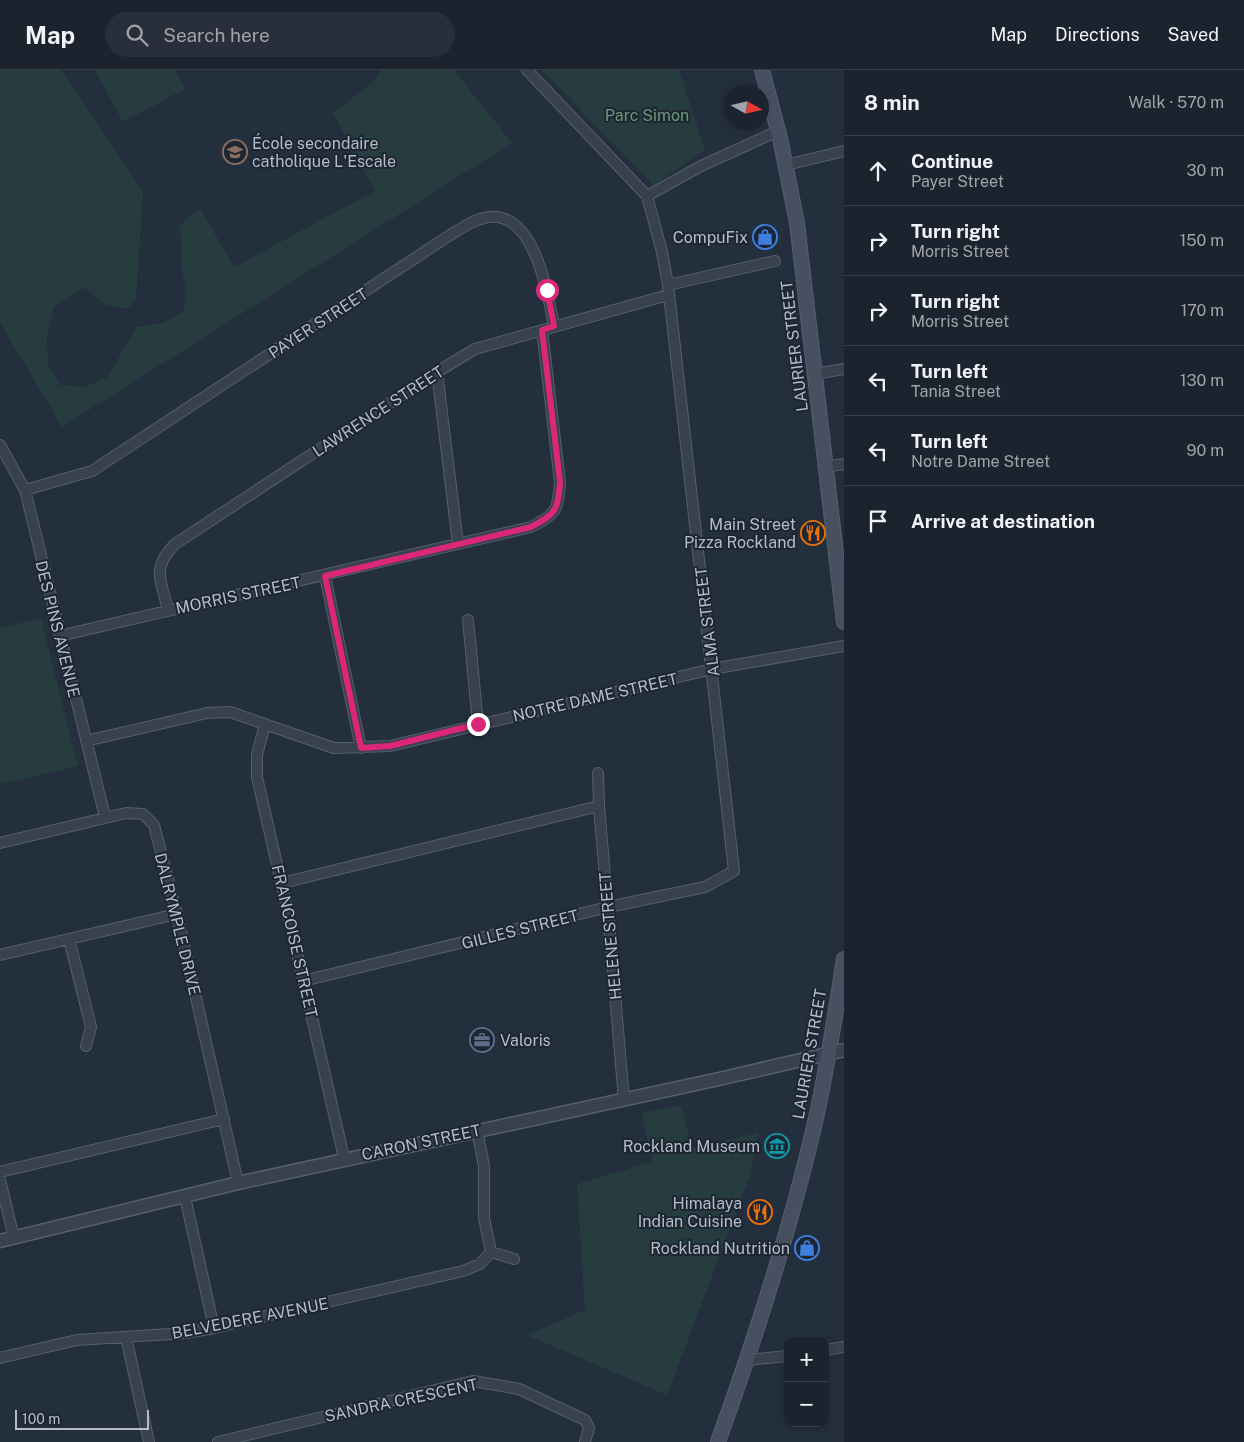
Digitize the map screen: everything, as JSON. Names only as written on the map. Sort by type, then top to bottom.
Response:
[{"type":"main road","name":"LAURIER STREET","points":[[762,70],[786,165],[798,230],[844,622]]},
{"type":"main road","name":"LAURIER STREET","points":[[718,1442],[747,1360],[815,1126],[844,959]]},
{"type":"street","points":[[527,70],[647,196],[701,166],[778,131]]},
{"type":"street","points":[[786,165],[844,151]]},
{"type":"street","name":"ALMA STREET","points":[[647,196],[662,252],[668,290],[734,871]]},
{"type":"street","name":"PAYER STREET","points":[[25,490],[92,472],[447,237],[470,224],[489,217],[508,220],[524,234],[535,251],[547,290],[554,326]]},
{"type":"street","name":"LAWRENCE STREET","points":[[168,610],[159,572],[162,557],[175,544],[475,349],[668,290],[775,261]]},
{"type":"street","name":"MORRIS STREET","points":[[60,636],[531,527],[550,518],[559,502],[560,482],[542,330]]},
{"type":"street","points":[[815,374],[844,369]]},
{"type":"street","points":[[437,372],[458,544]]},
{"type":"street","name":"DES PINS AVENUE","points":[[0,445],[25,490],[105,817]]},
{"type":"street","points":[[826,467],[844,464]]},
{"type":"street","points":[[325,576],[361,748]]},
{"type":"street","points":[[468,620],[478,724]]},
{"type":"street","name":"NOTRE DAME STREET","points":[[86,741],[207,713],[230,712],[334,748],[390,746],[712,669],[844,646]]},
{"type":"street","name":"FRANCOISE STREET","points":[[266,724],[257,755],[257,777],[344,1158]]},
{"type":"street","name":"HELENE STREET","points":[[598,773],[599,806],[624,1100]]},
{"type":"street","points":[[282,883],[599,806]]},
{"type":"street","name":"DALRYMPLE DRIVE","points":[[0,844],[126,813],[144,814],[154,825],[177,914],[238,1182]]},
{"type":"street","name":"GILLES STREET","points":[[303,981],[608,907],[705,887],[734,871]]},
{"type":"street","points":[[0,955],[177,914]]},
{"type":"street","points":[[69,939],[91,1027],[86,1046]]},
{"type":"street","name":"CARON STREET","points":[[0,1241],[185,1197],[238,1182],[344,1158],[624,1100],[844,1050]]},
{"type":"street","points":[[0,1172],[224,1119]]},
{"type":"street","points":[[477,1130],[484,1166],[484,1218],[491,1252],[514,1259]]},
{"type":"street","points":[[0,1180],[14,1238]]},
{"type":"street","points":[[185,1197],[214,1328]]},
{"type":"street","name":"BELVEDERE AVENUE","points":[[0,1358],[77,1340],[186,1333],[214,1328],[463,1271],[480,1264],[491,1252]]},
{"type":"street","points":[[126,1337],[149,1442]]},
{"type":"street","points":[[829,1349],[844,1347]]},
{"type":"street","points":[[747,1360],[784,1356]]},
{"type":"street","name":"SANDRA CRESCENT","points":[[218,1442],[473,1381],[519,1388],[585,1420],[589,1428],[585,1442]]},
{"type":"green space","points":[[0,70],[61,70],[143,192],[136,300],[126,309],[104,304],[85,287],[54,307],[47,335],[48,364],[60,385],[85,387],[108,377],[136,327],[163,323],[183,312],[186,289],[182,269],[180,225],[200,208],[234,267],[375,191],[333,113],[372,83],[382,70],[454,70],[512,143],[62,427],[0,323]]},
{"type":"green space","points":[[95,70],[175,70],[185,89],[123,122]]},
{"type":"green space","name":"Parc Simon","points":[[542,70],[679,70],[705,150],[653,185]]},
{"type":"green space","points":[[41,618],[78,766],[0,784],[0,628]]},
{"type":"green space","points":[[681,1105],[692,1148],[758,1133],[751,1173],[667,1395],[527,1335],[585,1310],[577,1184],[652,1162],[642,1113]]},
{"type":"place","name":"École secondaire catholique L'Escale","points":[[235,152]]},
{"type":"place","name":"CompuFix","points":[[765,237]]},
{"type":"place","name":"Main Street Pizza Rockland","points":[[813,533]]},
{"type":"place","name":"Valoris","points":[[482,1040]]},
{"type":"place","name":"Rockland Museum","points":[[777,1146]]},
{"type":"place","name":"Himalaya Indian Cuisine","points":[[760,1212]]},
{"type":"place","name":"Rockland Nutrition","points":[[807,1248]]},
{"type":"route","points":[[478,724],[390,746],[361,748],[325,576],[531,527],[550,518],[559,502],[560,482],[542,330],[554,326],[547,290]]}]
